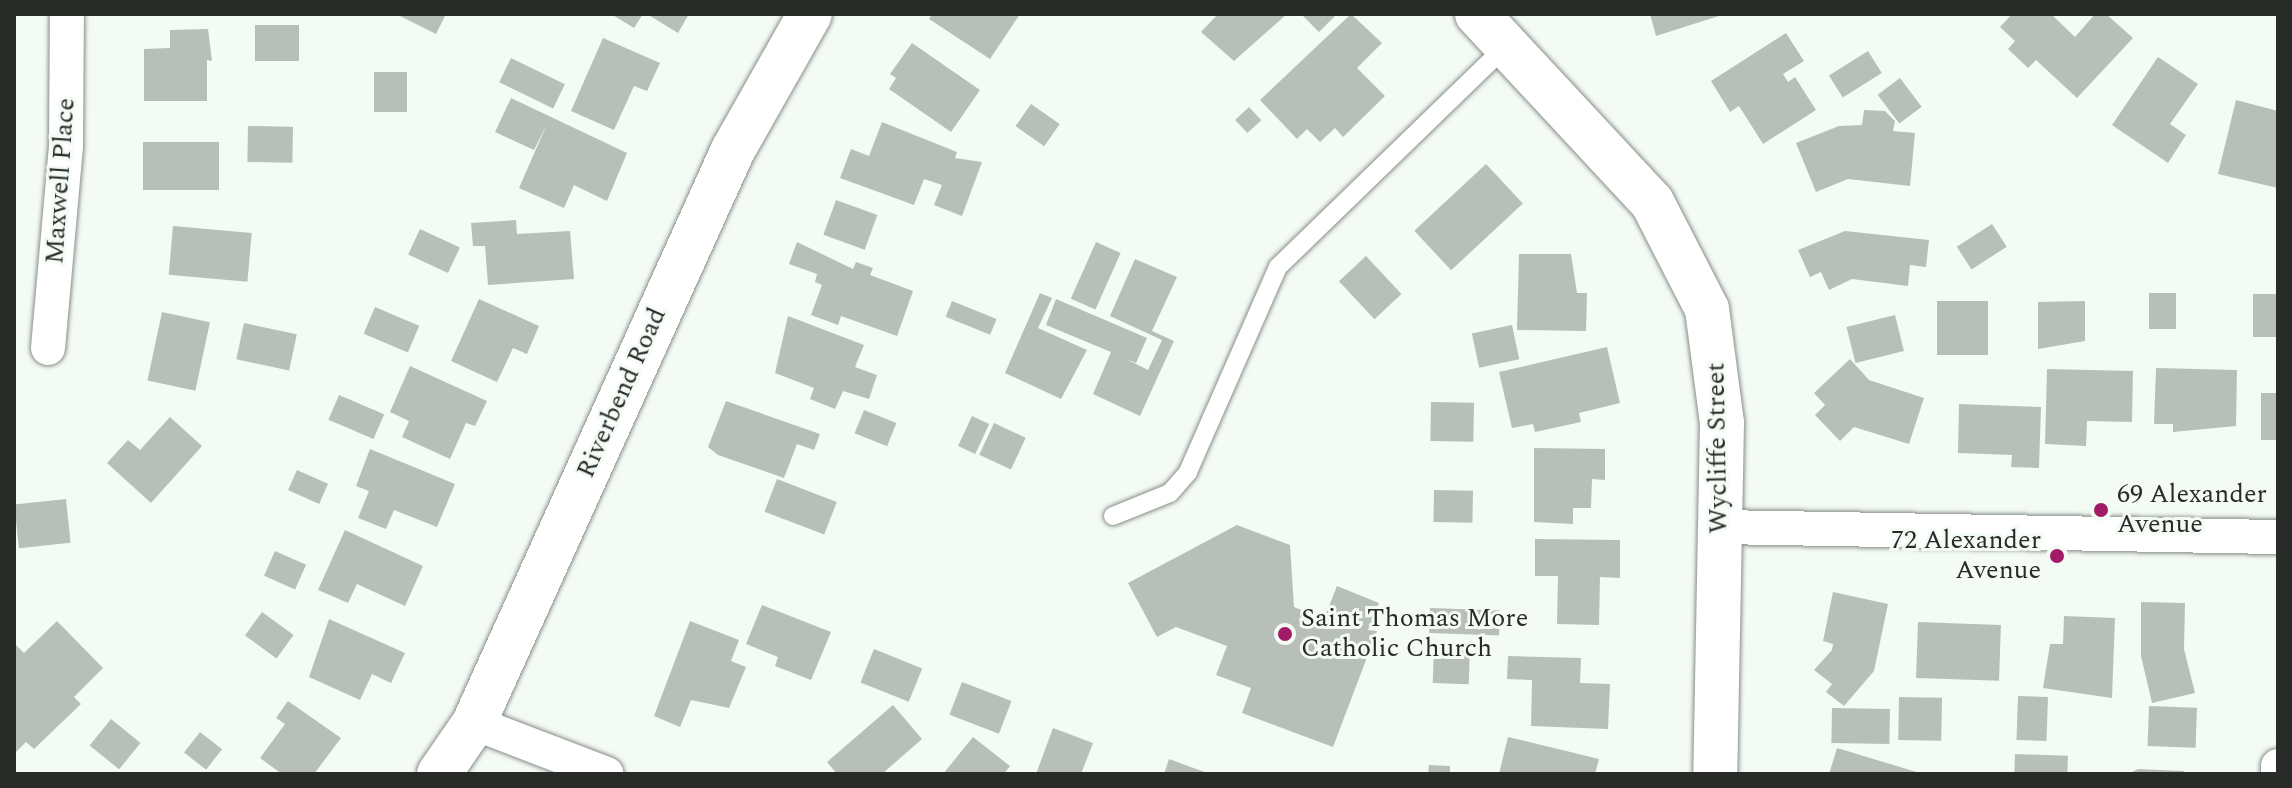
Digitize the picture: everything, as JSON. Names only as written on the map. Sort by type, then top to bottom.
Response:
[{"type":"main road","name":"Riverbend Road","points":[[439,774],[474,723],[686,248],[810,14]]},
{"type":"main road","name":"Wycliffe Street","points":[[1477,14],[1652,202],[1685,258],[1707,309],[1720,370],[1715,774]]},
{"type":"street","name":"Maxwell Place","points":[[48,348],[66,146],[67,14]]},
{"type":"street","points":[[1720,527],[2278,537]]},
{"type":"street","points":[[474,723],[607,774]]},
{"type":"street","points":[[2278,766],[2278,774]]},
{"type":"lane","points":[[1113,516],[1170,493],[1188,472],[1278,267],[1507,45]]},
{"type":"building","points":[[396,14],[446,14],[436,34]]},
{"type":"building","points":[[611,14],[643,14],[634,28]]},
{"type":"building","points":[[647,14],[689,14],[678,33]]},
{"type":"building","points":[[932,14],[1020,14],[990,59],[929,19]]},
{"type":"building","points":[[1218,14],[1287,14],[1234,61],[1201,32]]},
{"type":"building","points":[[1301,14],[1337,14],[1319,32]]},
{"type":"building","points":[[1351,14],[1382,43],[1357,68],[1385,96],[1343,137],[1335,128],[1320,142],[1307,129],[1297,139],[1260,100]]},
{"type":"building","points":[[1650,14],[1722,14],[1722,15],[1656,36]]},
{"type":"building","points":[[2012,14],[2051,14],[2075,37],[2095,14],[2106,14],[2133,38],[2077,98],[2036,60],[2028,68],[2008,49],[2015,41],[2000,27]]},
{"type":"building","points":[[255,25],[299,25],[299,61],[255,61]]},
{"type":"building","points":[[208,29],[212,61],[207,60],[207,101],[144,101],[144,49],[170,48],[170,30]]},
{"type":"building","points":[[1786,33],[1804,61],[1783,74],[1788,82],[1795,77],[1816,110],[1763,144],[1739,106],[1730,112],[1711,81]]},
{"type":"building","points":[[603,38],[660,63],[647,91],[634,86],[614,130],[571,111]]},
{"type":"building","points":[[912,43],[980,90],[951,132],[889,89],[896,78],[890,74]]},
{"type":"building","points":[[1868,51],[1882,73],[1843,97],[1829,75]]},
{"type":"building","points":[[2158,57],[2198,84],[2170,124],[2186,135],[2168,163],[2112,125]]},
{"type":"building","points":[[511,58],[565,84],[553,109],[499,82]]},
{"type":"building","points":[[374,72],[407,72],[407,112],[374,112]]},
{"type":"building","points":[[1900,78],[1922,107],[1899,124],[1878,95]]},
{"type":"building","points":[[511,98],[627,153],[607,201],[574,185],[564,208],[519,188],[547,124],[534,150],[495,132]]},
{"type":"building","points":[[2236,100],[2278,111],[2278,188],[2218,174]]},
{"type":"building","points":[[1031,104],[1060,124],[1044,146],[1016,126]]},
{"type":"building","points":[[1249,107],[1261,120],[1247,133],[1235,120]]},
{"type":"building","points":[[1864,110],[1885,111],[1895,121],[1893,131],[1915,133],[1910,186],[1848,179],[1816,192],[1796,143],[1839,126],[1862,125]]},
{"type":"building","points":[[882,122],[957,152],[955,158],[982,162],[962,216],[934,205],[942,185],[924,179],[914,205],[840,178],[851,149],[869,156]]},
{"type":"building","points":[[248,126],[293,127],[292,163],[247,162]]},
{"type":"building","points":[[143,142],[219,142],[219,190],[143,190]]},
{"type":"building","points":[[1486,164],[1523,203],[1451,270],[1414,231]]},
{"type":"building","points":[[836,200],[877,215],[865,250],[823,235]]},
{"type":"building","points":[[516,220],[517,234],[570,231],[574,279],[488,285],[485,246],[473,246],[471,223]]},
{"type":"building","points":[[1992,224],[2007,247],[1971,270],[1957,247]]},
{"type":"building","points":[[173,226],[252,233],[247,282],[169,275]]},
{"type":"building","points":[[420,229],[460,248],[448,273],[408,254]]},
{"type":"building","points":[[1845,231],[1929,240],[1926,267],[1910,265],[1908,286],[1852,279],[1829,290],[1821,272],[1810,277],[1798,250]]},
{"type":"building","points":[[797,242],[853,269],[856,262],[873,268],[870,275],[913,291],[897,336],[841,316],[838,325],[811,315],[822,285],[815,282],[817,274],[789,264]]},
{"type":"building","points":[[1096,242],[1121,253],[1095,310],[1071,299]]},
{"type":"building","points":[[1519,254],[1571,254],[1577,293],[1587,293],[1586,331],[1517,330]]},
{"type":"building","points":[[1366,256],[1401,294],[1374,319],[1339,281]]},
{"type":"building","points":[[1135,259],[1177,277],[1152,331],[1174,341],[1140,416],[1093,394],[1111,352],[1046,325],[1056,299],[1147,338],[1136,363],[1126,359],[1148,370],[1162,340],[1110,316]]},
{"type":"building","points":[[1040,293],[1052,298],[1038,328],[1087,350],[1061,399],[1005,373]]},
{"type":"building","points":[[2149,293],[2176,293],[2176,329],[2149,329]]},
{"type":"building","points":[[2253,294],[2278,294],[2278,337],[2253,337]]},
{"type":"building","points":[[479,299],[539,326],[527,354],[513,348],[497,382],[451,361]]},
{"type":"building","points":[[952,301],[997,319],[990,335],[946,317]]},
{"type":"building","points":[[1937,301],[1988,301],[1988,355],[1937,355]]},
{"type":"building","points":[[2085,301],[2085,341],[2038,349],[2038,302]]},
{"type":"building","points":[[375,307],[419,326],[408,352],[364,334]]},
{"type":"building","points":[[162,312],[210,322],[195,391],[147,380]]},
{"type":"building","points":[[1895,315],[1904,351],[1855,363],[1846,327]]},
{"type":"building","points":[[788,316],[864,345],[855,367],[877,375],[869,399],[843,391],[835,409],[810,399],[814,388],[775,373]]},
{"type":"building","points":[[244,323],[297,334],[289,370],[236,359]]},
{"type":"building","points":[[1512,325],[1519,359],[1479,368],[1472,334]]},
{"type":"building","points":[[1607,347],[1620,403],[1579,413],[1581,422],[1535,432],[1533,424],[1512,428],[1499,372]]},
{"type":"building","points":[[1850,359],[1869,380],[1924,398],[1909,444],[1854,427],[1840,441],[1815,415],[1825,405],[1814,393]]},
{"type":"building","points":[[410,366],[487,401],[475,426],[466,423],[450,459],[402,437],[409,421],[390,412]]},
{"type":"building","points":[[2156,368],[2237,370],[2236,426],[2173,432],[2173,424],[2154,424]]},
{"type":"building","points":[[2047,369],[2133,371],[2132,422],[2087,421],[2086,446],[2045,444]]},
{"type":"building","points":[[2261,393],[2278,393],[2278,440],[2261,440]]},
{"type":"building","points":[[339,395],[384,414],[374,439],[328,420]]},
{"type":"building","points":[[726,401],[820,434],[814,450],[797,444],[784,478],[718,455],[708,447]]},
{"type":"building","points":[[1431,402],[1474,403],[1473,442],[1430,441]]},
{"type":"building","points":[[1959,404],[2041,407],[2039,468],[2011,467],[2012,455],[1958,453]]},
{"type":"building","points":[[864,410],[896,423],[887,446],[855,433]]},
{"type":"building","points":[[972,416],[989,424],[975,454],[958,446]]},
{"type":"building","points":[[170,417],[202,446],[151,503],[107,463],[128,440],[140,450]]},
{"type":"building","points":[[994,423],[1026,438],[1011,470],[979,455]]},
{"type":"building","points":[[1534,448],[1605,449],[1605,480],[1592,479],[1591,508],[1573,508],[1573,524],[1534,522]]},
{"type":"building","points":[[370,449],[455,484],[437,527],[394,510],[386,529],[358,518],[369,491],[356,486]]},
{"type":"building","points":[[297,470],[328,484],[319,504],[288,490]]},
{"type":"building","points":[[777,479],[837,502],[824,535],[764,512]]},
{"type":"building","points":[[1434,490],[1473,491],[1472,523],[1433,522]]},
{"type":"building","points":[[66,499],[71,543],[19,548],[14,504]]},
{"type":"building","name":"Saint Thomas More Catholic Church","points":[[1237,525],[1290,545],[1294,607],[1324,619],[1337,586],[1379,603],[1368,630],[1377,631],[1333,747],[1242,713],[1251,688],[1216,675],[1227,646],[1176,627],[1157,637],[1128,583]]},
{"type":"building","points":[[345,530],[423,566],[405,606],[357,584],[348,603],[318,590]]},
{"type":"building","points":[[1535,539],[1620,540],[1620,578],[1600,577],[1599,625],[1557,624],[1558,576],[1535,576]]},
{"type":"building","points":[[275,551],[306,565],[295,589],[264,576]]},
{"type":"building","points":[[1833,592],[1888,604],[1874,671],[1844,706],[1826,692],[1832,684],[1814,670],[1832,650],[1833,644],[1823,641]]},
{"type":"building","points":[[2141,602],[2185,603],[2184,649],[2195,693],[2152,703],[2141,656]]},
{"type":"building","points":[[762,605],[831,632],[811,680],[775,666],[778,657],[746,644]]},
{"type":"building","points":[[1430,608],[1500,610],[1499,635],[1429,633]]},
{"type":"building","points":[[262,612],[294,635],[277,658],[245,635]]},
{"type":"building","points":[[2064,616],[2115,618],[2112,698],[2043,688],[2050,644],[2063,644]]},
{"type":"building","points":[[329,619],[405,653],[391,683],[372,674],[360,700],[309,677]]},
{"type":"building","points":[[57,621],[103,668],[74,697],[81,704],[34,749],[26,742],[14,754],[14,643],[24,653]]},
{"type":"building","points":[[690,621],[739,640],[731,661],[746,667],[729,708],[691,700],[680,727],[654,716]]},
{"type":"building","points":[[1918,622],[2001,625],[1999,681],[1916,678]]},
{"type":"building","points":[[1434,647],[1470,648],[1469,684],[1433,683]]},
{"type":"building","points":[[874,649],[922,668],[909,702],[861,682]]},
{"type":"building","points":[[1508,656],[1581,658],[1580,683],[1610,684],[1608,729],[1531,726],[1532,680],[1507,679]]},
{"type":"building","points":[[962,682],[1011,701],[999,734],[949,715]]},
{"type":"building","points":[[2018,696],[2048,697],[2046,741],[2016,740]]},
{"type":"building","points":[[1899,697],[1942,698],[1941,741],[1898,740]]},
{"type":"building","points":[[288,701],[341,738],[314,774],[282,774],[260,758],[285,724],[276,718]]},
{"type":"building","points":[[893,705],[922,739],[882,774],[837,774],[827,762]]},
{"type":"building","points":[[2149,706],[2197,708],[2196,748],[2148,746]]},
{"type":"building","points":[[1832,708],[1890,709],[1889,744],[1831,743]]},
{"type":"building","points":[[111,719],[141,743],[119,769],[90,745]]},
{"type":"building","points":[[1053,728],[1093,743],[1081,774],[1036,774]]},
{"type":"building","points":[[200,732],[222,749],[206,770],[184,752]]},
{"type":"building","points":[[973,737],[1010,766],[1004,774],[943,774]]},
{"type":"building","points":[[1508,737],[1599,759],[1595,774],[1499,774]]},
{"type":"building","points":[[1837,748],[1920,773],[1829,774]]},
{"type":"building","points":[[2015,754],[2068,756],[2067,774],[2014,774]]},
{"type":"building","points":[[1169,759],[1210,774],[1164,774]]},
{"type":"building","points":[[1429,765],[1450,766],[1450,774],[1428,774]]},
{"type":"building","points":[[2138,769],[2184,771],[2184,774],[2129,774]]},
{"type":"place","name":"69 Alexander Avenue","points":[[2101,510]]},
{"type":"place","name":"72 Alexander Avenue","points":[[2057,556]]},
{"type":"place","name":"Saint Thomas More Catholic Church","points":[[1285,634]]}]
